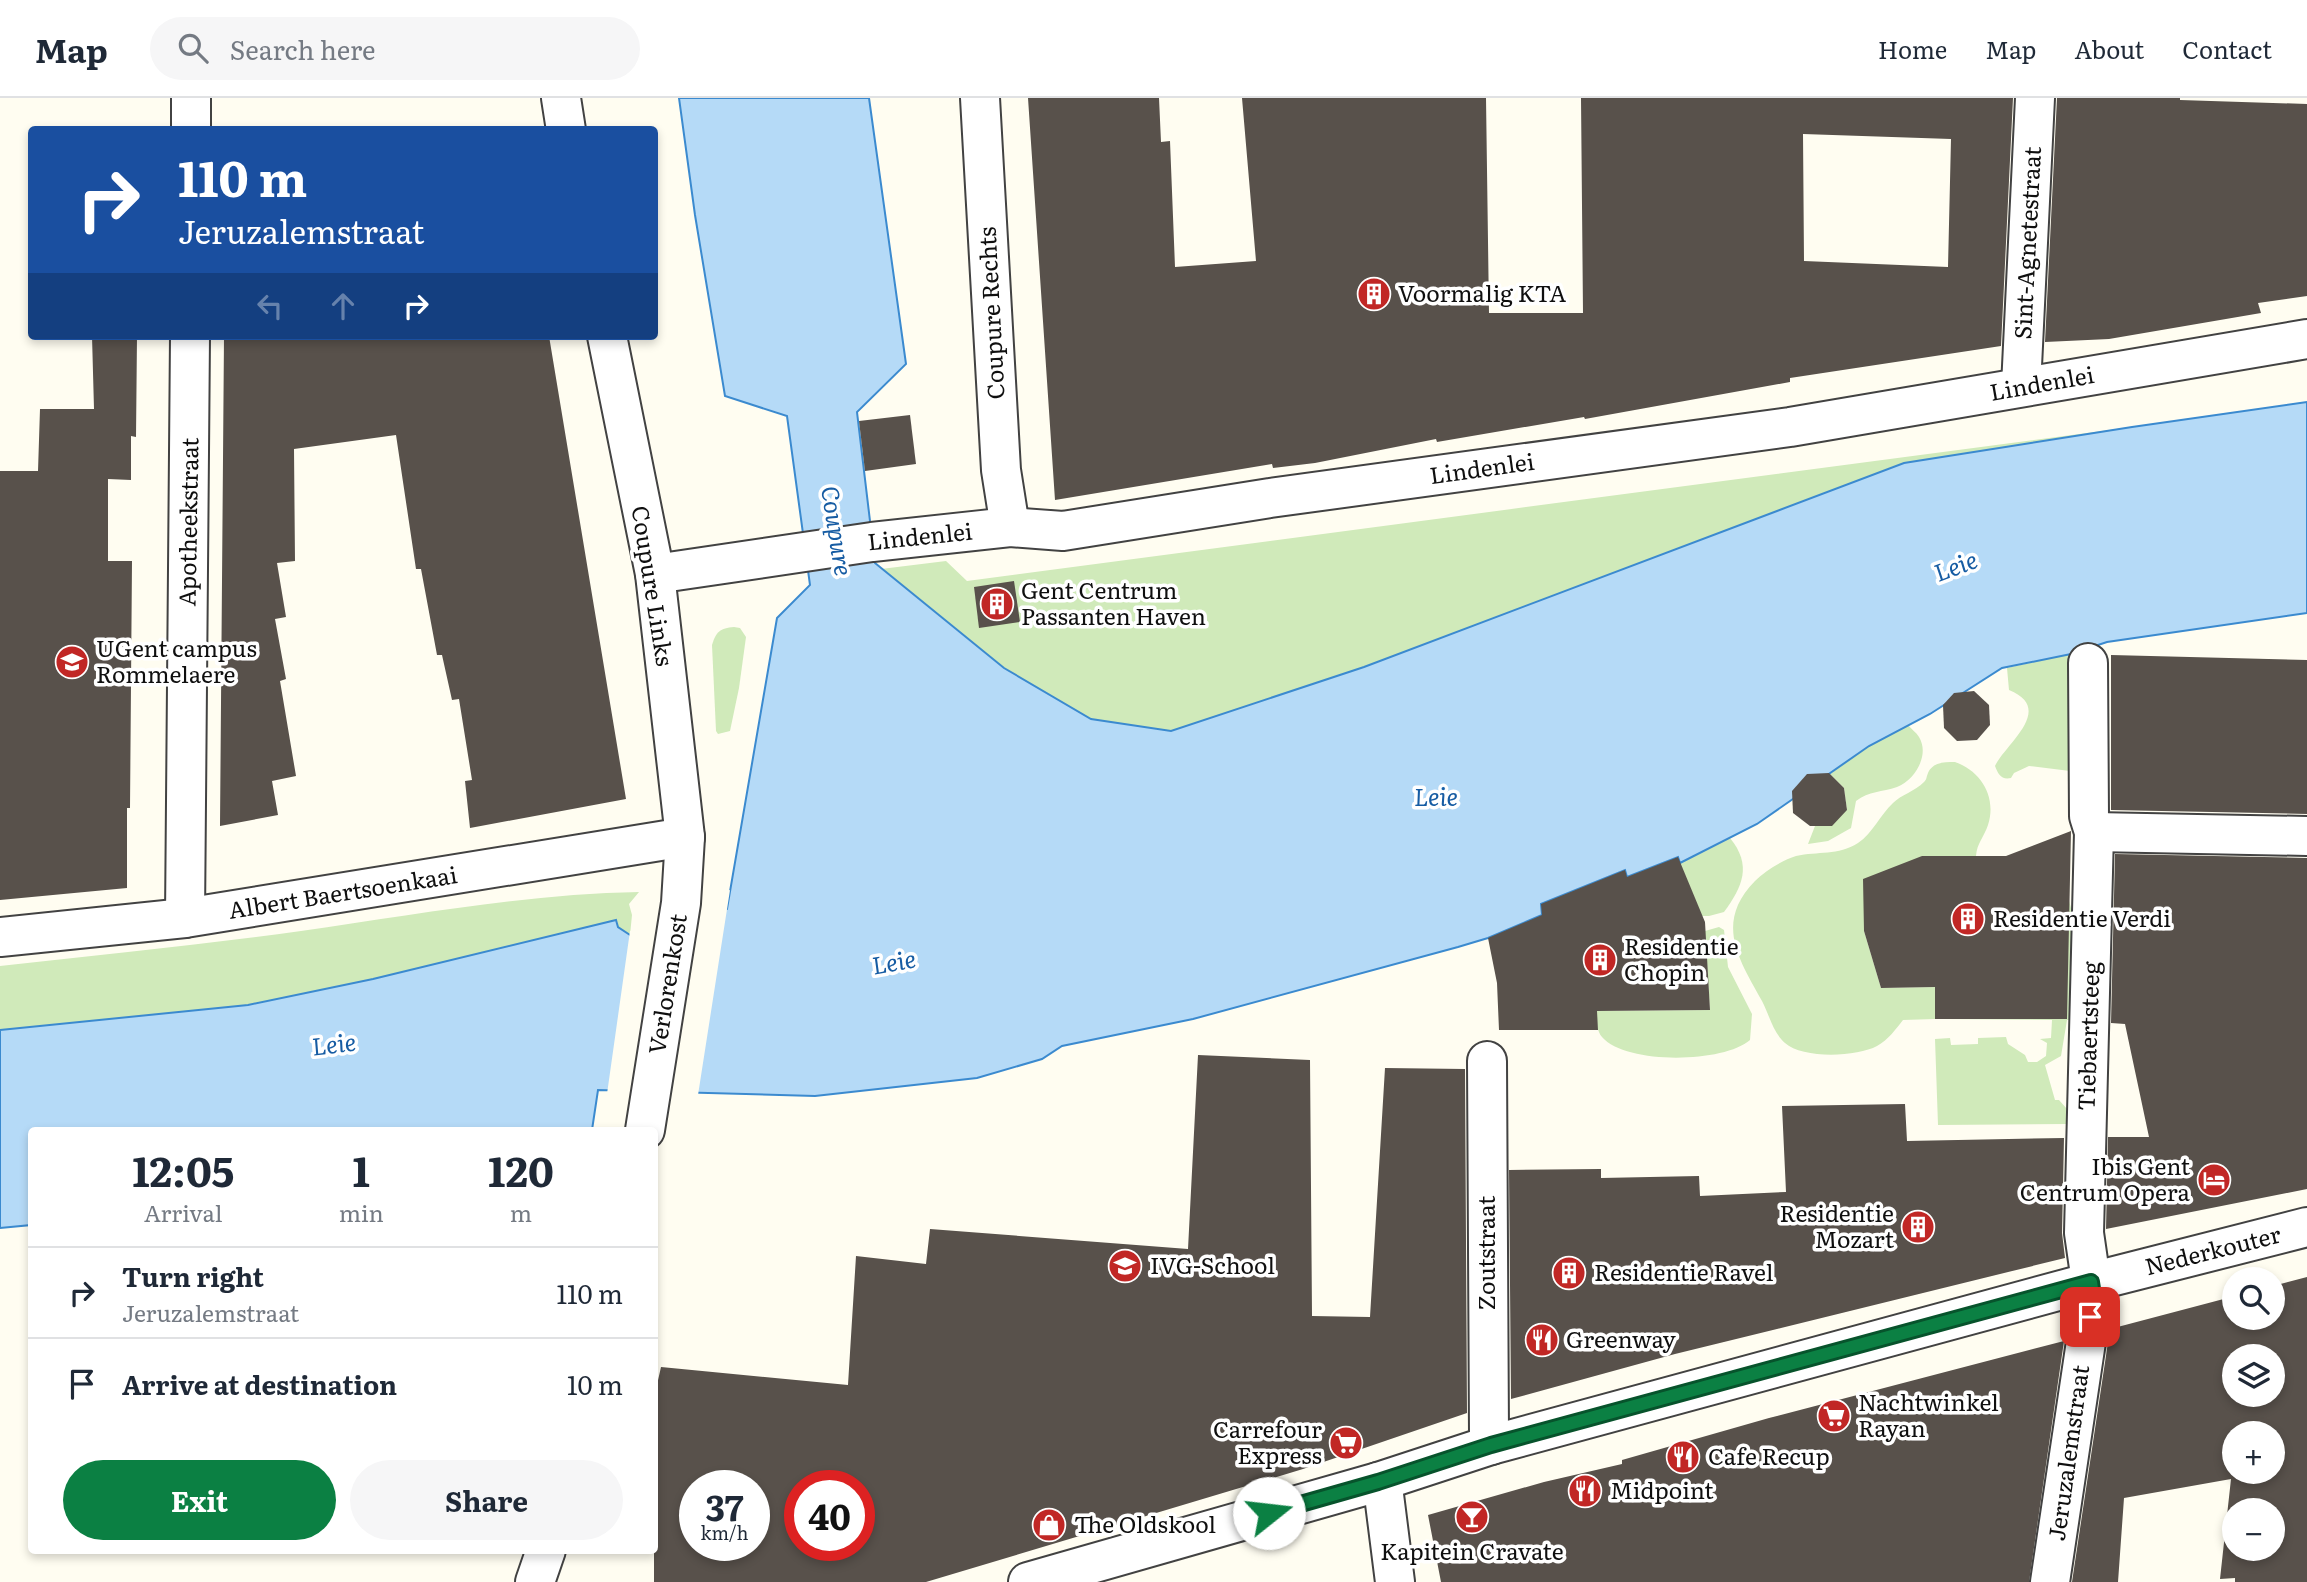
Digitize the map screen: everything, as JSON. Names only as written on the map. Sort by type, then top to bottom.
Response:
[{"type":"street","points":[[191,98],[191,126]]},
{"type":"street","points":[[561,98],[565,126]]},
{"type":"street","name":"Coupure Rechts","points":[[980,98],[1001,470],[1010,527]]},
{"type":"street","name":"Sint-Agnetestraat","points":[[2021,387],[2035,98]]},
{"type":"street","name":"Lindenlei","points":[[654,574],[872,542],[1010,527],[1063,531],[1270,498],[1790,427],[2307,339]]},
{"type":"street","name":"Apotheekstraat","points":[[185,918],[190,340]]},
{"type":"street","name":"Coupure Links","points":[[608,340],[654,574],[685,837]]},
{"type":"street","name":"Tiebaertsteeg","points":[[2088,663],[2089,816],[2094,832],[2084,1233],[2091,1282]]},
{"type":"street","points":[[2094,832],[2307,836]]},
{"type":"street","name":"Albert Baertsoenkaai","points":[[0,937],[185,918],[685,837]]},
{"type":"street","name":"Verlorenkost","points":[[648,1113],[681,902],[685,837]]},
{"type":"street","name":"Zoutstraat","points":[[1487,1061],[1491,1445]]},
{"type":"street","name":"Nederkouter","points":[[1028,1582],[1378,1482],[1491,1445],[2091,1282],[2307,1227]]},
{"type":"street","name":"Jeruzalemstraat","points":[[2050,1582],[2093,1295],[2091,1282]]},
{"type":"street","points":[[1378,1482],[1384,1495],[1395,1582]]},
{"type":"street","points":[[535,1582],[545,1554]]},
{"type":"green space","points":[[2132,427],[1904,463],[1364,667],[1171,731],[1091,719],[1004,668],[881,569],[946,561],[967,581]]},
{"type":"green space","points":[[734,627],[740,628],[746,637],[739,688],[730,731],[718,734],[712,645],[719,632]]},
{"type":"green space","points":[[2071,654],[2070,771],[2029,766],[2014,773],[2011,778],[2002,777],[1995,766],[2028,717],[2028,707],[2022,698],[2009,690],[2007,668]]},
{"type":"green space","points":[[1908,725],[1918,735],[1923,751],[1919,766],[1910,779],[1897,787],[1871,793],[1856,801],[1851,828],[1828,841],[1808,844],[1815,826],[1847,810],[1844,788],[1830,774],[1869,746]]},
{"type":"green space","points":[[1955,762],[1979,779],[1988,795],[1990,815],[1976,856],[1922,856],[1864,931],[1881,988],[1935,987],[1935,1019],[1903,1020],[1881,1044],[1868,1050],[1830,1055],[1793,1048],[1777,1034],[1745,970],[1734,941],[1733,926],[1743,896],[1759,877],[1786,860],[1796,856],[1835,852],[1858,843],[1893,803],[1924,782],[1933,767]]},
{"type":"green space","points":[[1730,838],[1737,848],[1743,866],[1740,884],[1724,912],[1702,916],[1680,863]]},
{"type":"green space","points":[[2061,872],[2071,908],[2072,1020],[2067,1020],[2061,1056],[2045,1065],[2055,1100],[2059,1100],[2067,1109],[2066,1124],[1938,1125],[1935,1039],[1950,1038],[1951,1045],[1978,1044],[1978,1038],[2006,1037],[2008,1044],[2025,1055],[2028,1062],[2037,1062],[2046,1056],[2047,1043],[2040,1039],[2051,1038],[2052,1020],[1941,1019],[1940,989]]},
{"type":"green space","points":[[639,892],[629,904],[632,915],[630,935],[618,927],[617,920],[373,979],[248,1005],[0,1030],[0,966],[263,936],[512,901]]},
{"type":"green space","points":[[1719,927],[1724,930],[1728,967],[1752,1014],[1750,1040],[1737,1048],[1719,1053],[1675,1058],[1632,1053],[1614,1046],[1602,1037],[1598,1028],[1597,1011],[1710,1010],[1705,931]]},
{"type":"water","name":"Leie","points":[[679,98],[869,98],[906,364],[857,412],[875,563],[1004,668],[1091,719],[1171,731],[1364,667],[1904,463],[2307,402],[2307,613],[2107,642],[2071,654],[2002,668],[1930,714],[1869,746],[1757,824],[1680,863],[1678,857],[1627,877],[1625,870],[1541,904],[1542,915],[1488,938],[1193,1019],[1062,1046],[1042,1059],[977,1078],[815,1096],[598,1090],[592,1127],[28,1127],[28,1225],[0,1228],[0,1030],[248,1005],[373,979],[616,920],[618,927],[630,935],[727,909],[777,618],[810,585],[787,416],[725,396]]},
{"type":"pier","points":[[730,890],[698,1095],[607,1094],[630,931],[724,906],[727,891]]},
{"type":"building","points":[[1028,98],[1159,98],[1161,142],[1170,141],[1175,267],[1256,261],[1242,98],[1486,98],[1489,313],[1583,313],[1581,98],[2013,98],[2001,346],[1790,378],[1790,382],[1585,419],[1584,417],[1437,442],[1436,439],[1315,463],[1273,468],[1272,464],[1055,500]],"holes":[[[1803,134],[1951,139],[1948,267],[1804,261]]]},
{"type":"building","points":[[2057,98],[2180,98],[2307,104],[2307,296],[2258,303],[2261,313],[2109,339],[2045,342]]},
{"type":"building","name":"UGent campus Rommelaere","points":[[92,340],[137,340],[136,437],[131,436],[131,480],[108,479],[108,561],[132,561],[127,888],[0,900],[0,471],[38,471],[40,409],[94,409]]},
{"type":"building","points":[[224,340],[550,340],[626,799],[470,828],[465,781],[472,780],[459,699],[452,700],[442,655],[437,655],[421,569],[416,569],[396,435],[294,449],[295,561],[277,563],[286,617],[275,619],[286,679],[280,681],[296,776],[272,781],[278,815],[220,826]]},
{"type":"building","points":[[910,415],[916,464],[865,471],[859,421]]},
{"type":"building","name":"Gent Centrum Passanten Haven","points":[[1014,581],[1020,622],[979,628],[974,587]]},
{"type":"building","points":[[2111,655],[2307,660],[2307,814],[2111,810]]},
{"type":"building","points":[[1974,691],[1989,705],[1990,725],[1977,740],[1957,741],[1944,728],[1943,705],[1954,693]]},
{"type":"building","points":[[1829,773],[1844,788],[1847,810],[1832,826],[1810,826],[1793,813],[1792,791],[1807,774]]},
{"type":"building","name":"Residentie Verdi","points":[[2071,831],[2067,1019],[1935,1019],[1935,987],[1881,988],[1864,931],[1863,879],[1922,856],[2006,856]]},
{"type":"building","points":[[2115,854],[2307,858],[2307,1189],[2106,1229],[2108,1137],[2149,1137],[2125,1024],[2111,1023]]},
{"type":"building","name":"Residentie Chopin","points":[[1678,857],[1705,922],[1710,1010],[1597,1011],[1598,1030],[1499,1030],[1497,983],[1488,938],[1542,915],[1541,904],[1625,870],[1627,877]]},
{"type":"building","points":[[1198,1055],[1310,1060],[1312,1316],[1370,1317],[1385,1068],[1465,1069],[1467,1413],[1303,1469],[926,1582],[654,1582],[654,1554],[658,1554],[658,1380],[661,1367],[848,1385],[856,1256],[926,1264],[930,1229],[1188,1249]]},
{"type":"building","points":[[1905,1104],[1907,1141],[2064,1138],[2062,1233],[2065,1258],[1675,1354],[1511,1399],[1509,1170],[1601,1169],[1601,1178],[1699,1176],[1700,1196],[1786,1192],[1782,1106]]},
{"type":"building","points":[[2307,1277],[2307,1582],[2235,1582],[2235,1578],[2220,1579],[2222,1561],[2285,1561],[2285,1498],[2229,1498],[2230,1484],[2285,1484],[2285,1421],[2222,1421],[2222,1481],[2124,1498],[2118,1582],[2072,1582],[2110,1329],[2222,1299],[2222,1330],[2285,1330],[2285,1283]]},
{"type":"building","points":[[2064,1341],[2029,1582],[1441,1582],[1428,1515],[1544,1482],[1622,1464],[1622,1460],[1769,1418]]},
{"type":"place","name":"Voormalig KTA","points":[[1374,294]]},
{"type":"place","name":"Gent Centrum Passanten Haven","points":[[997,604]]},
{"type":"place","name":"UGent campus Rommelaere","points":[[72,662]]},
{"type":"place","name":"Residentie Verdi","points":[[1968,919]]},
{"type":"place","name":"Residentie Chopin","points":[[1600,960]]},
{"type":"place","name":"Ibis Gent Centrum Opera","points":[[2214,1180]]},
{"type":"place","name":"Residentie Mozart","points":[[1918,1227]]},
{"type":"place","name":"IVG-School","points":[[1125,1266]]},
{"type":"place","name":"Residentie Ravel","points":[[1569,1273]]},
{"type":"place","name":"Greenway","points":[[1542,1340]]},
{"type":"place","name":"Nachtwinkel Rayan","points":[[1834,1416]]},
{"type":"place","name":"Carrefour Express","points":[[1346,1443]]},
{"type":"place","name":"Cafe Recup","points":[[1683,1457]]},
{"type":"place","name":"Midpoint","points":[[1585,1491]]},
{"type":"place","name":"Kapitein Cravate","points":[[1472,1517]]},
{"type":"place","name":"The Oldskool","points":[[1049,1525]]},
{"type":"route","points":[[1269,1513],[1378,1482],[1491,1445],[2091,1282],[2093,1295],[2090,1317]]},
{"type":"water label","name":"Coupure","points":[[836,531]]}]
